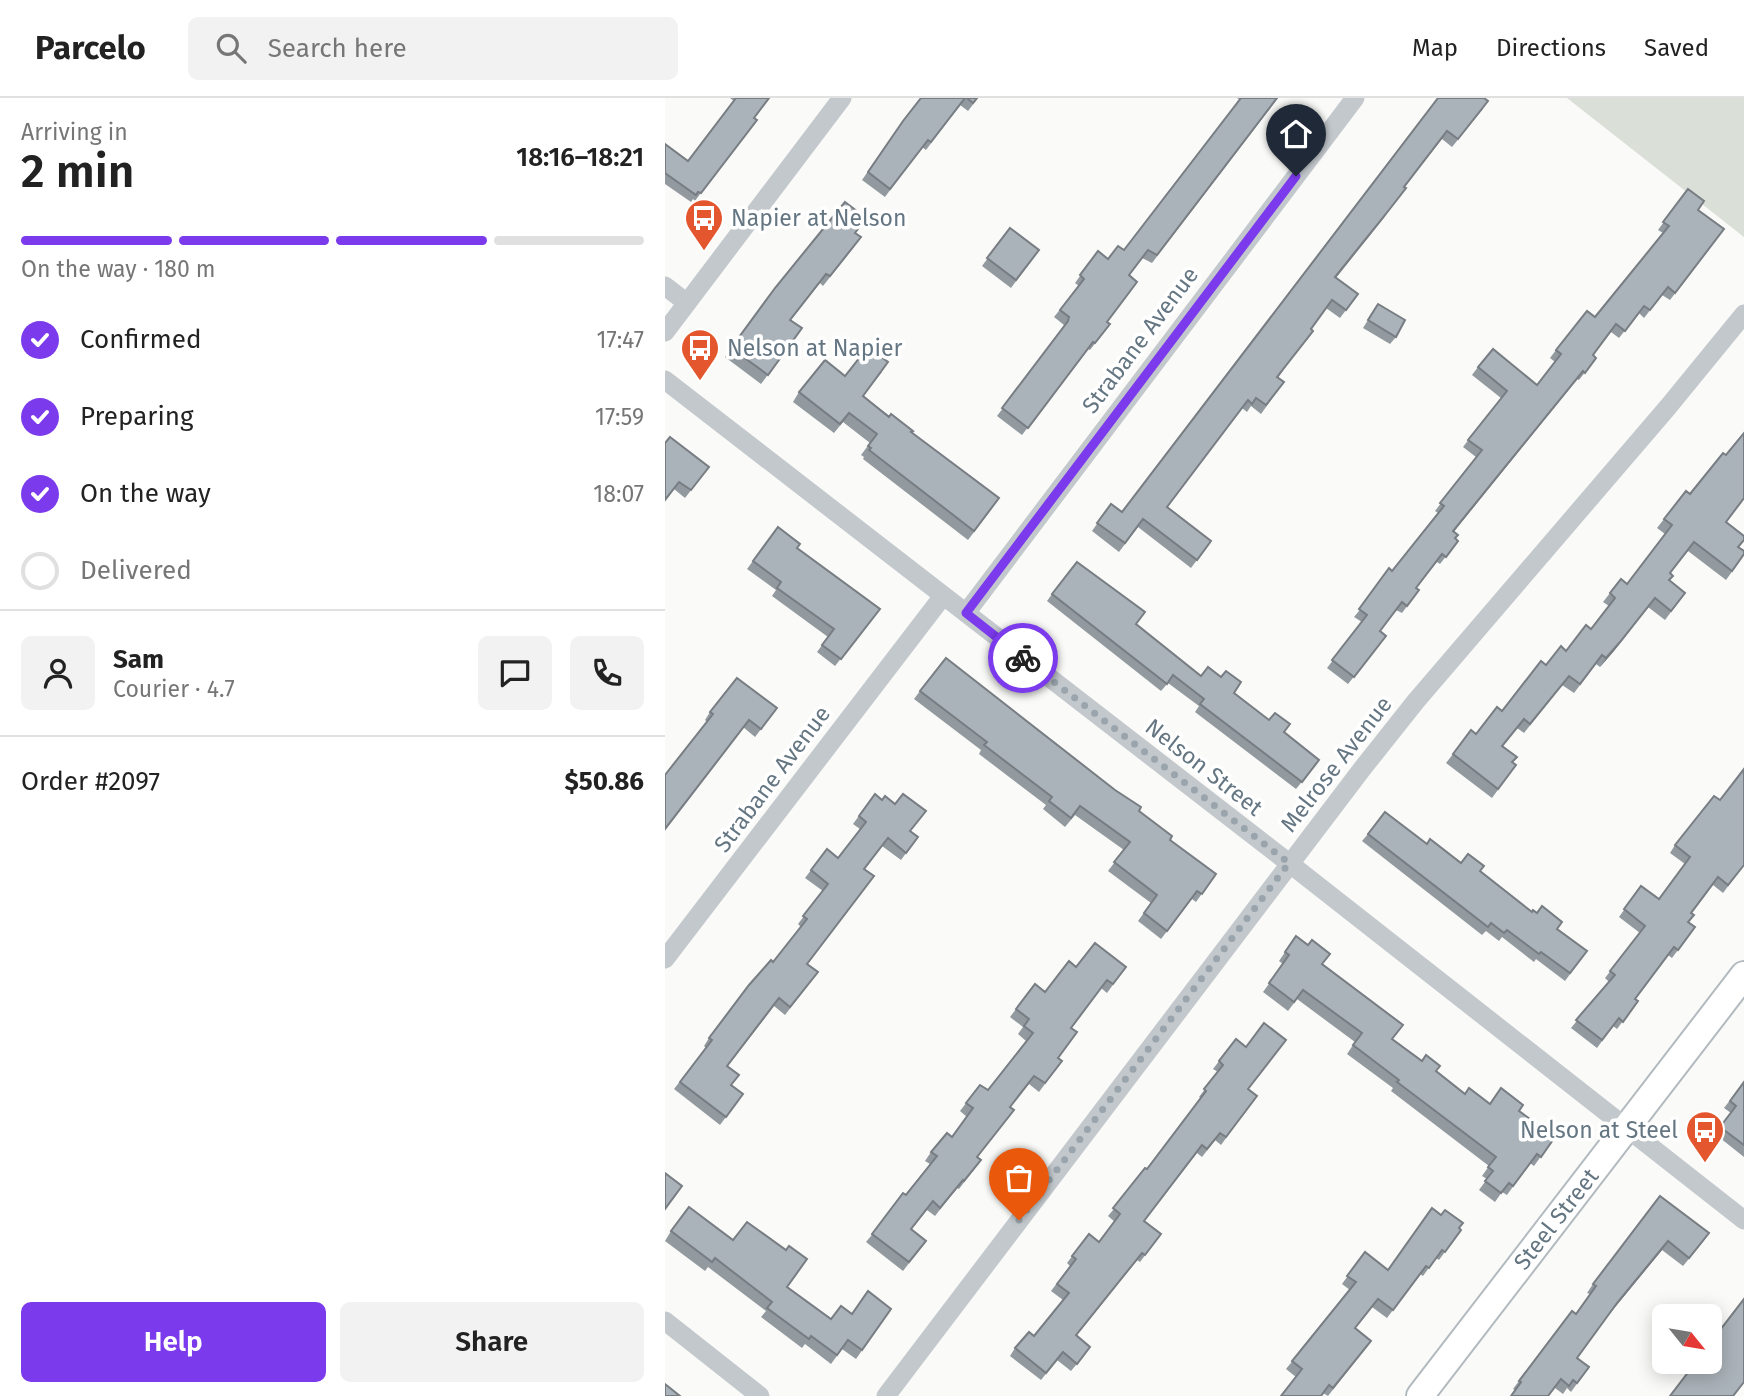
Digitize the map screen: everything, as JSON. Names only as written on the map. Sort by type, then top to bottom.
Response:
[{"type":"street","points":[[665,332],[842,98]]},
{"type":"street","name":"Strabane Avenue","points":[[966,613],[1355,98]]},
{"type":"street","points":[[665,286],[687,303]]},
{"type":"street","name":"Melrose Avenue","points":[[886,1396],[1289,863],[1416,701],[1668,407],[1744,314]]},
{"type":"street","name":"Nelson Street","points":[[665,380],[1289,863],[1744,1220]]},
{"type":"street","name":"Strabane Avenue","points":[[665,959],[943,596]]},
{"type":"street","name":"Steel Street","points":[[1420,1396],[1744,975]]},
{"type":"street","points":[[665,1321],[760,1396]]},
{"type":"shaded area","points":[[1567,98],[1744,98],[1744,237]]},
{"type":"building","points":[[736,98],[769,98],[754,118],[757,120],[701,193],[696,195],[665,173],[665,144],[688,161]]},
{"type":"building","points":[[921,98],[965,98],[890,189],[868,172]]},
{"type":"building","points":[[1241,98],[1277,98],[1157,255],[1148,250],[1129,275],[1137,282],[1107,322],[1110,324],[1095,343],[1093,342],[1028,428],[1002,408],[1068,321],[1069,317],[1060,310],[1084,279],[1080,275],[1098,251],[1108,259],[1118,246],[1124,250]]},
{"type":"building","points":[[1438,98],[1484,98],[1488,101],[1458,139],[1447,131],[1404,187],[1406,188],[1335,277],[1358,294],[1346,310],[1332,300],[1311,329],[1313,331],[1277,377],[1284,382],[1266,405],[1256,398],[1252,404],[1248,400],[1167,507],[1211,541],[1197,560],[1143,519],[1125,543],[1097,523],[1111,504],[1122,512]]},
{"type":"building","points":[[1688,189],[1704,201],[1698,210],[1724,229],[1675,293],[1668,287],[1650,310],[1644,306],[1625,331],[1616,324],[1593,355],[1596,358],[1585,373],[1583,371],[1453,531],[1458,535],[1455,538],[1458,541],[1446,557],[1442,554],[1416,588],[1419,590],[1407,606],[1402,602],[1380,631],[1386,636],[1354,677],[1332,660],[1367,615],[1359,609],[1389,568],[1392,571],[1444,506],[1440,503],[1482,450],[1468,440],[1507,391],[1478,367],[1493,349],[1537,385],[1561,354],[1556,350],[1587,311],[1595,317],[1669,226],[1663,222]]},
{"type":"building","points":[[845,202],[866,218],[855,233],[861,237],[830,276],[826,274],[790,320],[802,328],[768,375],[731,348],[775,288]]},
{"type":"building","points":[[1010,228],[1039,250],[1016,280],[987,258]]},
{"type":"building","points":[[1378,304],[1405,320],[1396,337],[1368,320]]},
{"type":"building","points":[[868,347],[888,362],[863,396],[889,417],[891,414],[999,498],[974,531],[869,450],[871,448],[868,446],[877,434],[849,413],[840,424],[799,392],[825,360],[845,376]]},
{"type":"building","points":[[1744,433],[1744,498],[1726,522],[1744,536],[1738,547],[1744,554],[1732,571],[1694,542],[1670,573],[1673,576],[1669,580],[1685,593],[1671,611],[1655,598],[1620,642],[1606,658],[1602,655],[1580,684],[1569,676],[1530,724],[1524,719],[1502,746],[1517,757],[1512,762],[1516,765],[1498,789],[1453,754],[1471,730],[1476,734],[1497,707],[1502,711],[1541,661],[1546,665],[1561,646],[1566,651],[1586,625],[1591,629],[1615,598],[1610,593],[1621,579],[1627,584],[1672,525],[1664,519],[1686,491],[1690,494],[1723,453],[1726,455]]},
{"type":"building","points":[[670,437],[709,467],[691,490],[679,482],[665,500],[665,443]]},
{"type":"building","points":[[778,527],[800,544],[797,548],[880,609],[841,659],[822,645],[834,629],[777,588],[781,582],[753,561]]},
{"type":"building","points":[[1077,562],[1145,612],[1136,624],[1201,676],[1208,667],[1221,677],[1226,671],[1241,682],[1234,693],[1269,720],[1275,713],[1290,724],[1284,732],[1319,760],[1302,782],[1200,704],[1204,699],[1173,675],[1167,684],[1052,594]]},
{"type":"building","points":[[946,658],[1115,790],[1141,807],[1139,811],[1172,836],[1170,840],[1216,874],[1202,894],[1197,891],[1167,931],[1144,913],[1157,895],[1114,862],[1130,842],[1080,806],[1071,818],[1049,801],[1052,797],[984,745],[987,742],[920,691]]},
{"type":"building","points":[[737,678],[777,708],[761,729],[749,720],[665,829],[665,775],[713,714],[710,712]]},
{"type":"building","points":[[1744,769],[1744,865],[1728,885],[1718,877],[1691,913],[1694,915],[1688,922],[1695,927],[1678,950],[1674,947],[1635,999],[1638,1001],[1623,1022],[1619,1018],[1602,1040],[1576,1020],[1615,975],[1610,971],[1645,926],[1624,909],[1641,886],[1659,899],[1690,857],[1675,845],[1714,796],[1720,800]]},
{"type":"building","points":[[875,794],[882,800],[885,796],[895,804],[903,794],[926,811],[910,831],[918,837],[906,853],[888,838],[864,869],[874,876],[807,964],[818,972],[790,1007],[779,998],[727,1066],[739,1075],[731,1085],[743,1094],[726,1117],[680,1082],[749,985],[771,960],[773,962],[807,919],[803,916],[828,884],[811,870],[827,849],[838,858],[866,822],[859,816]]},
{"type":"building","points":[[1385,812],[1427,844],[1430,839],[1461,863],[1468,854],[1484,866],[1480,871],[1532,912],[1533,910],[1537,913],[1542,906],[1562,922],[1557,929],[1587,951],[1570,973],[1507,930],[1504,933],[1491,923],[1488,927],[1368,834]]},
{"type":"building","points":[[1296,936],[1308,945],[1312,940],[1330,954],[1322,964],[1403,1025],[1392,1039],[1422,1061],[1426,1055],[1440,1066],[1436,1071],[1465,1094],[1469,1088],[1490,1104],[1501,1088],[1523,1105],[1519,1111],[1555,1137],[1541,1157],[1537,1154],[1513,1186],[1509,1183],[1501,1193],[1485,1181],[1493,1171],[1488,1167],[1496,1157],[1353,1045],[1362,1033],[1303,990],[1294,1002],[1269,983],[1289,955],[1285,952]]},
{"type":"building","points":[[1095,943],[1126,967],[1113,984],[1107,980],[1071,1028],[1077,1032],[1058,1058],[1062,1061],[1045,1083],[1034,1076],[1010,1107],[1014,1110],[977,1157],[981,1160],[940,1208],[933,1201],[911,1229],[926,1241],[909,1262],[872,1234],[903,1193],[906,1195],[937,1156],[931,1152],[947,1133],[952,1137],[973,1108],[966,1103],[980,1085],[988,1090],[1033,1033],[1024,1026],[1029,1019],[1016,1009],[1035,984],[1045,992],[1069,961],[1076,967]]},
{"type":"building","points":[[1264,1023],[1286,1040],[1248,1089],[1257,1096],[1226,1137],[1220,1133],[1207,1149],[1202,1145],[1144,1221],[1161,1234],[1145,1255],[1142,1253],[1076,1335],[1090,1347],[1077,1364],[1063,1352],[1046,1373],[1015,1348],[1029,1332],[1034,1336],[1069,1293],[1057,1284],[1076,1259],[1072,1256],[1089,1234],[1099,1242],[1120,1214],[1113,1208],[1145,1168],[1147,1169],[1206,1091],[1204,1089],[1223,1065],[1219,1061],[1236,1039],[1246,1047]]},
{"type":"building","points":[[1744,1082],[1744,1145],[1720,1127],[1736,1106],[1730,1101]]},
{"type":"building","points":[[665,1173],[682,1186],[665,1209]]},
{"type":"building","points":[[1660,1196],[1709,1233],[1689,1258],[1668,1241],[1617,1303],[1577,1358],[1589,1367],[1577,1383],[1573,1380],[1569,1386],[1561,1379],[1548,1396],[1511,1396],[1521,1382],[1519,1381],[1572,1311],[1576,1314],[1596,1286],[1593,1284]]},
{"type":"building","points":[[689,1207],[733,1240],[747,1222],[786,1250],[789,1246],[807,1259],[787,1287],[831,1319],[841,1306],[852,1314],[868,1291],[891,1309],[862,1350],[848,1340],[837,1355],[811,1336],[809,1339],[767,1308],[772,1302],[715,1258],[712,1262],[671,1231]]},
{"type":"building","points":[[1432,1208],[1441,1215],[1445,1210],[1463,1223],[1445,1252],[1442,1250],[1429,1268],[1426,1266],[1393,1310],[1378,1299],[1355,1328],[1371,1341],[1333,1388],[1329,1385],[1321,1396],[1281,1396],[1302,1369],[1292,1361],[1356,1282],[1347,1276],[1365,1252],[1388,1270]]},
{"type":"building","points":[[1744,1299],[1744,1382],[1733,1396],[1670,1396],[1687,1374],[1722,1374],[1722,1327]]},
{"type":"building","points":[[665,1384],[680,1396],[665,1396]]},
{"type":"way so far","points":[[1019,1220],[1289,863],[1023,658]]},
{"type":"place","name":"Napier at Nelson","points":[[704,252]]},
{"type":"place","name":"Nelson at Napier","points":[[700,382]]},
{"type":"place","name":"Nelson at Steel","points":[[1705,1164]]},
{"type":"route","points":[[1023,658],[966,613],[1296,176]]}]
